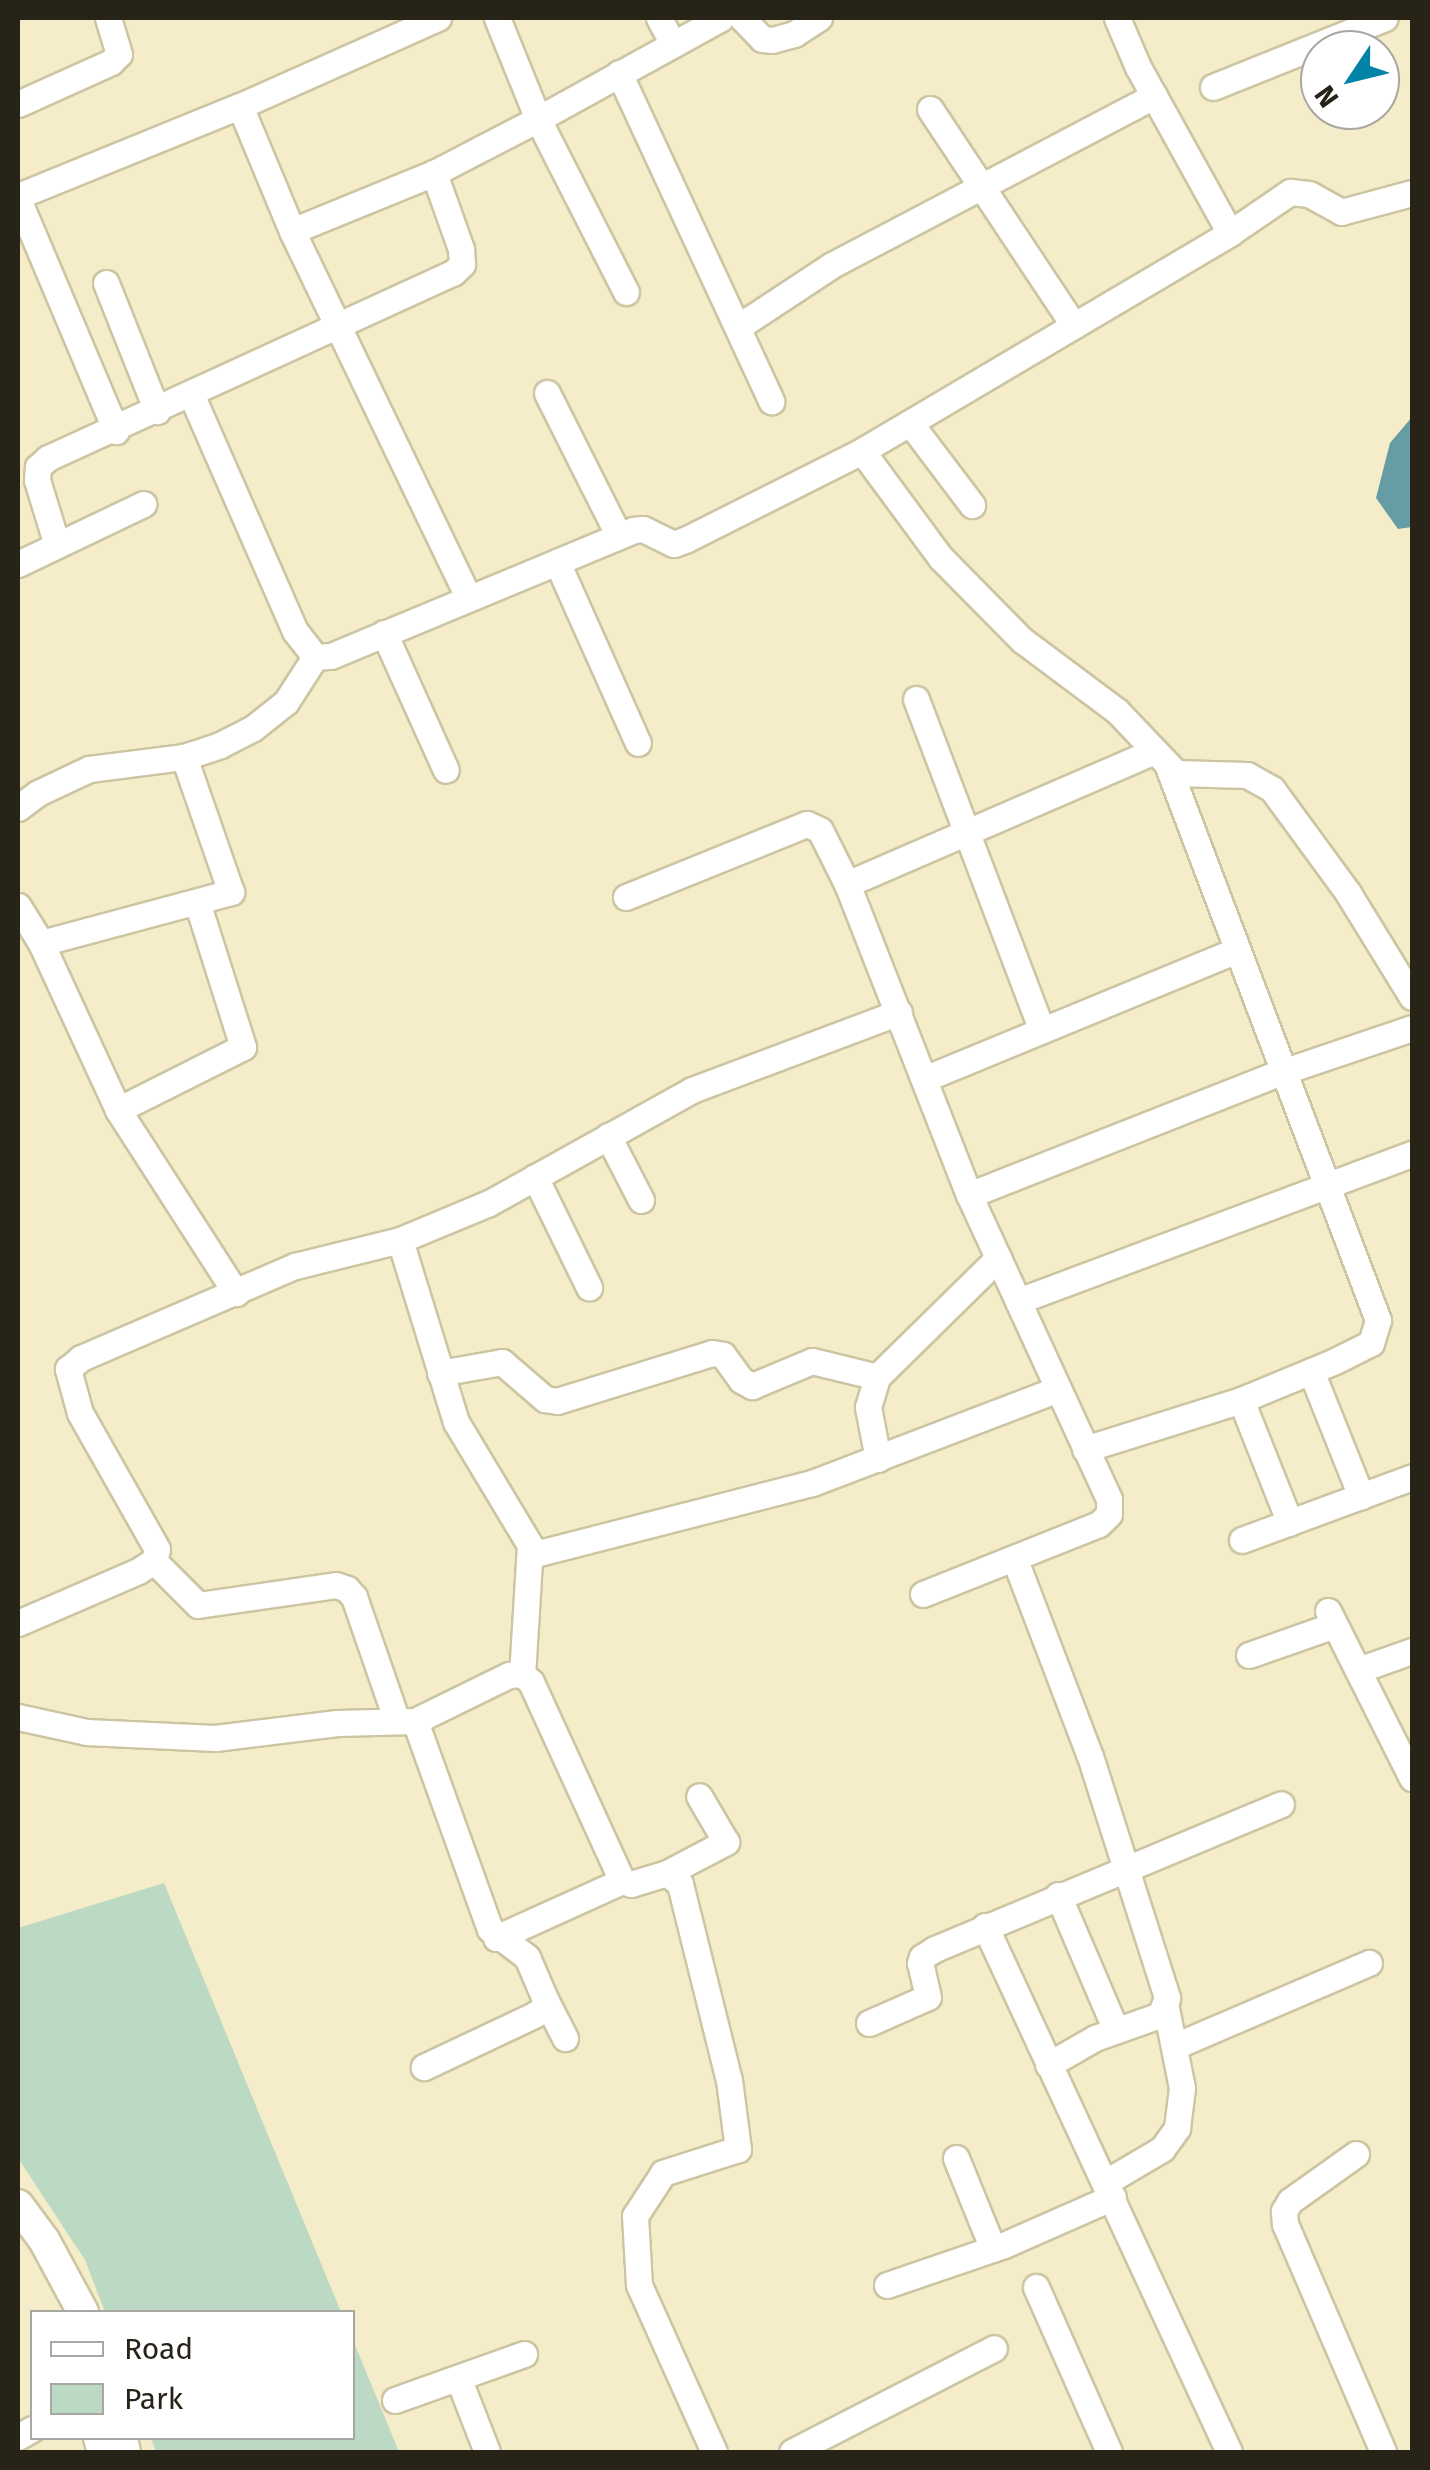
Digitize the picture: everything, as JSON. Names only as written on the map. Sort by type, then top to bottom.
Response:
[{"type":"street","points":[[18,104],[112,62],[119,54],[108,18]]},
{"type":"street","points":[[116,430],[18,198],[438,18]]},
{"type":"street","points":[[497,18],[538,118],[626,292]]},
{"type":"street","points":[[659,18],[673,44]]},
{"type":"street","points":[[292,231],[434,173],[721,18]]},
{"type":"street","points":[[742,18],[762,38],[772,40],[806,21]]},
{"type":"street","points":[[1116,18],[1230,234]]},
{"type":"street","points":[[1213,87],[1385,18]]},
{"type":"street","points":[[620,74],[771,401]]},
{"type":"street","points":[[738,328],[832,265],[1154,96]]},
{"type":"street","points":[[240,106],[292,231],[469,598]]},
{"type":"street","points":[[930,109],[1074,326]]},
{"type":"street","points":[[57,545],[37,480],[38,466],[48,458],[453,274],[462,264],[462,248],[434,173]]},
{"type":"street","points":[[314,657],[331,656],[619,536],[643,529],[662,541],[688,540],[862,451],[1230,234],[1290,192],[1308,194],[1341,212],[1412,193]]},
{"type":"street","points":[[106,283],[157,410]]},
{"type":"street","points":[[190,394],[294,631],[314,657]]},
{"type":"street","points":[[547,394],[619,536]]},
{"type":"street","points":[[910,423],[972,506]]},
{"type":"street","points":[[862,451],[941,558],[1022,640],[1116,711],[1160,758],[1184,776],[1247,775],[1272,789],[1348,893],[1412,997]]},
{"type":"street","points":[[18,564],[144,504]]},
{"type":"street","points":[[557,562],[638,743]]},
{"type":"street","points":[[384,634],[446,770]]},
{"type":"street","points":[[18,808],[38,792],[89,769],[184,756],[220,745],[286,702],[314,657]]},
{"type":"street","points":[[916,698],[1042,1030]]},
{"type":"street","points":[[42,943],[226,896],[231,886],[184,756]]},
{"type":"street","points":[[846,884],[966,832],[1160,758]]},
{"type":"street","points":[[1086,1450],[1242,1400],[1311,1371],[1371,1343],[1378,1320],[1160,758]]},
{"type":"street","points":[[626,896],[807,824],[820,830],[899,1012],[969,1196],[1054,1390],[1108,1499],[1110,1514],[1099,1524],[923,1594]]},
{"type":"street","points":[[118,1110],[243,1047],[198,905]]},
{"type":"street","points":[[18,906],[42,943],[118,1110],[236,1293]]},
{"type":"street","points":[[924,1079],[1234,950]]},
{"type":"street","points":[[154,1561],[156,1549],[151,1535],[80,1413],[68,1369],[81,1358],[313,1260],[400,1240],[489,1203],[692,1090],[899,1012]]},
{"type":"street","points":[[969,1196],[1282,1072],[1412,1028]]},
{"type":"street","points":[[608,1136],[641,1200]]},
{"type":"street","points":[[1018,1301],[1412,1154]]},
{"type":"street","points":[[535,1177],[589,1288]]},
{"type":"street","points":[[400,1240],[456,1422],[526,1536],[531,1555],[525,1582],[522,1674],[542,1697],[622,1881]]},
{"type":"street","points":[[878,1459],[868,1407],[878,1378],[998,1258]]},
{"type":"street","points":[[440,1373],[502,1362],[546,1399],[556,1400],[712,1353],[724,1355],[740,1380],[752,1386],[812,1362],[878,1378]]},
{"type":"street","points":[[1311,1371],[1361,1496]]},
{"type":"street","points":[[531,1555],[812,1482],[1054,1390]]},
{"type":"street","points":[[1242,1400],[1290,1523]]},
{"type":"street","points":[[1242,1540],[1412,1477]]},
{"type":"street","points":[[887,2285],[994,2249],[1110,2189],[1162,2149],[1176,2128],[1182,2088],[1167,1998],[1090,1756],[1015,1560]]},
{"type":"street","points":[[18,1623],[154,1561]]},
{"type":"street","points":[[154,1561],[198,1604],[336,1585],[354,1597],[496,1938],[527,1957],[565,2038]]},
{"type":"street","points":[[1249,1655],[1331,1618],[1412,1778]]},
{"type":"street","points":[[1358,1670],[1412,1651]]},
{"type":"street","points":[[18,1717],[87,1732],[215,1738],[406,1721],[509,1675],[522,1674]]},
{"type":"street","points":[[496,1938],[622,1881],[631,1884],[667,1873],[726,1842],[699,1796]]},
{"type":"street","points":[[869,2023],[928,1996],[922,1957],[984,1926],[1280,1804]]},
{"type":"street","points":[[667,1873],[675,1877],[684,1896],[729,2080],[738,2149],[664,2173],[635,2216],[638,2285],[714,2452]]},
{"type":"street","points":[[1058,1895],[1116,2030]]},
{"type":"street","points":[[984,1926],[1110,2189],[1229,2452]]},
{"type":"street","points":[[1175,2046],[1369,1963]]},
{"type":"street","points":[[424,2067],[534,2015],[544,2008],[545,1999]]},
{"type":"street","points":[[1048,2064],[1166,2008]]},
{"type":"street","points":[[1356,2154],[1290,2201],[1284,2211],[1285,2224],[1382,2452]]},
{"type":"street","points":[[956,2158],[994,2249]]},
{"type":"street","points":[[18,2205],[44,2240],[82,2310]]},
{"type":"street","points":[[18,2238],[61,2310]]},
{"type":"street","points":[[1036,2287],[1109,2452]]},
{"type":"street","points":[[792,2452],[994,2348]]},
{"type":"street","points":[[395,2400],[524,2354]]},
{"type":"street","points":[[459,2380],[487,2452]]},
{"type":"green space","points":[[164,1883],[340,2310],[104,2310],[85,2260],[18,2158],[18,1928]]},
{"type":"green space","points":[[355,2345],[399,2452],[156,2452],[152,2440],[355,2440]]},
{"type":"water","points":[[1412,417],[1412,527],[1398,529],[1376,498],[1390,443]]}]
